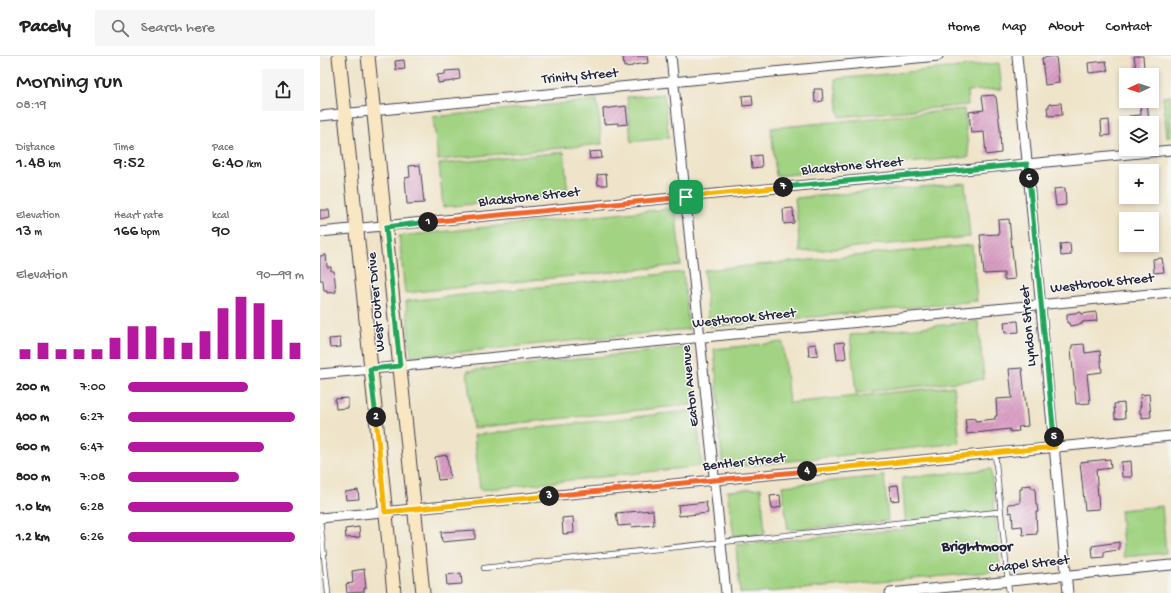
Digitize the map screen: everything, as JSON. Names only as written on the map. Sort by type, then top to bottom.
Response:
[{"type":"main road","name":"West Outer Drive","points":[[339,56],[394,593]]},
{"type":"main road","name":"West Outer Drive","points":[[368,56],[423,593]]},
{"type":"street","name":"Eaton Avenue","points":[[671,56],[726,593]]},
{"type":"street","name":"Trinity Street","points":[[320,116],[938,56]]},
{"type":"street","name":"Lyndon Street","points":[[1017,56],[1068,593]]},
{"type":"street","name":"Blackstone Street","points":[[320,232],[386,227],[1171,150]]},
{"type":"street","name":"Westbrook Street","points":[[320,374],[1171,292]]},
{"type":"street","name":"Bentler Street","points":[[320,519],[1171,436]]},
{"type":"street","name":"Chapel Street","points":[[890,593],[1171,565]]},
{"type":"lane","points":[[996,453],[1009,593]]},
{"type":"lane","points":[[484,568],[997,512]]},
{"type":"lane","points":[[320,519],[328,593]]},
{"type":"green space","points":[[999,63],[1002,89],[967,91],[968,105],[839,117],[835,79]]},
{"type":"green space","points":[[664,94],[669,138],[631,142],[627,97]]},
{"type":"green space","points":[[1171,96],[1171,137],[1167,137],[1163,97]]},
{"type":"green space","points":[[597,100],[602,144],[438,160],[433,117]]},
{"type":"green space","points":[[964,109],[969,157],[776,176],[771,128]]},
{"type":"green space","points":[[564,152],[568,195],[443,207],[439,164]]},
{"type":"green space","points":[[965,183],[970,237],[800,252],[795,198]]},
{"type":"green space","points":[[675,208],[681,265],[405,293],[399,236]]},
{"type":"green space","points":[[972,245],[977,301],[709,327],[704,270]]},
{"type":"green space","points":[[683,272],[689,329],[411,357],[406,301]]},
{"type":"green space","points":[[978,321],[984,379],[856,393],[850,335]]},
{"type":"green space","points":[[783,342],[789,403],[954,386],[960,443],[723,468],[717,411],[719,410],[714,349]]},
{"type":"green space","points":[[690,347],[696,404],[473,428],[467,371]]},
{"type":"green space","points":[[696,410],[702,466],[480,490],[474,435]]},
{"type":"green space","points":[[991,469],[1000,571],[758,593],[740,593],[736,545],[906,529],[902,478]]},
{"type":"green space","points":[[884,476],[888,521],[788,530],[782,486]]},
{"type":"green space","points":[[761,488],[765,533],[734,536],[727,491]]},
{"type":"green space","points":[[1162,506],[1166,553],[1124,557],[1120,510]]},
{"type":"building","points":[[623,56],[647,56],[648,63],[624,67]]},
{"type":"building","points":[[1056,56],[1059,83],[1045,85],[1042,58]]},
{"type":"building","points":[[1134,56],[1143,56],[1144,68],[1136,68]]},
{"type":"building","points":[[404,60],[405,69],[396,70],[395,61]]},
{"type":"building","points":[[1106,61],[1108,71],[1089,73],[1088,63]]},
{"type":"building","points":[[459,70],[460,79],[438,83],[437,75],[445,74],[445,71]]},
{"type":"building","points":[[814,89],[822,89],[823,101],[815,102]]},
{"type":"building","points":[[752,95],[753,105],[743,106],[742,96]]},
{"type":"building","points":[[994,95],[996,97],[1000,128],[1001,153],[986,155],[984,132],[971,133],[969,112],[984,110],[982,96]]},
{"type":"building","points":[[1061,103],[1062,115],[1048,116],[1047,107],[1049,107],[1049,104]]},
{"type":"building","points":[[626,106],[628,124],[604,124],[603,109]]},
{"type":"building","points":[[1140,108],[1148,108],[1148,116],[1129,116],[1141,115]]},
{"type":"building","points":[[1109,120],[1110,135],[1102,136],[1101,121]]},
{"type":"building","points":[[601,151],[602,158],[590,159],[589,152]]},
{"type":"building","points":[[761,155],[762,167],[752,168],[751,156]]},
{"type":"building","points":[[420,165],[424,203],[407,204],[405,178],[410,177],[409,166]]},
{"type":"building","points":[[606,174],[607,185],[598,185],[597,175]]},
{"type":"building","points":[[1065,188],[1066,205],[1056,206],[1054,189]]},
{"type":"building","points":[[793,208],[794,223],[784,224],[783,209]]},
{"type":"building","points":[[320,210],[329,210],[330,218],[320,220]]},
{"type":"building","points":[[1009,219],[1015,279],[1004,280],[1004,273],[984,274],[980,235],[999,234],[998,220]]},
{"type":"building","points":[[1070,243],[1071,255],[1061,256],[1060,244]]},
{"type":"building","points":[[326,255],[327,267],[331,267],[331,271],[334,271],[336,292],[327,293],[327,291],[324,291],[323,280],[320,280],[320,256]]},
{"type":"building","points":[[1162,258],[1164,272],[1154,273],[1153,259]]},
{"type":"building","points":[[1081,312],[1081,314],[1096,312],[1097,321],[1082,322],[1082,324],[1070,326],[1069,323],[1067,323],[1067,314]]},
{"type":"building","points":[[1018,321],[1019,332],[1005,333],[1004,322]]},
{"type":"building","points":[[340,338],[341,347],[330,348],[329,339]]},
{"type":"building","points":[[844,342],[846,358],[837,360],[835,343]]},
{"type":"building","points":[[816,344],[818,355],[809,356],[808,345]]},
{"type":"building","points":[[1084,344],[1085,353],[1100,351],[1102,372],[1087,374],[1090,403],[1076,404],[1071,348],[1072,345]]},
{"type":"building","points":[[1022,368],[1028,426],[1018,427],[1019,431],[1010,432],[1010,429],[967,434],[965,419],[975,418],[975,421],[995,419],[995,416],[997,416],[996,399],[1012,398],[1009,369]]},
{"type":"building","points":[[1149,394],[1151,417],[1142,418],[1142,414],[1140,414],[1140,395]]},
{"type":"building","points":[[348,398],[348,408],[336,409],[335,399]]},
{"type":"building","points":[[1124,403],[1125,418],[1115,419],[1114,404]]},
{"type":"building","points":[[447,455],[450,479],[438,480],[435,457]]},
{"type":"building","points":[[1110,459],[1111,468],[1096,470],[1099,509],[1085,510],[1080,462]]},
{"type":"building","points":[[1131,461],[1132,477],[1122,477],[1121,462]]},
{"type":"building","points":[[898,485],[900,500],[891,501],[889,486]]},
{"type":"building","points":[[1031,485],[1031,488],[1035,488],[1038,512],[1036,512],[1037,534],[1023,535],[1022,526],[1013,527],[1012,512],[1009,513],[1008,504],[1020,503],[1020,489],[1022,489],[1022,486]]},
{"type":"building","points":[[358,490],[359,499],[346,500],[345,492]]},
{"type":"building","points":[[780,495],[781,507],[772,509],[770,496]]},
{"type":"building","points":[[706,502],[708,513],[679,516],[678,505]]},
{"type":"building","points":[[653,510],[654,525],[631,527],[631,525],[618,526],[616,513]]},
{"type":"building","points":[[573,517],[574,533],[563,534],[562,518]]},
{"type":"building","points":[[359,527],[360,537],[346,538],[345,529]]},
{"type":"building","points":[[475,530],[475,539],[442,542],[441,532]]},
{"type":"building","points":[[1119,542],[1119,550],[1104,552],[1104,557],[1093,558],[1092,546]]},
{"type":"building","points":[[364,569],[366,588],[364,588],[364,592],[347,593],[346,584],[353,583],[352,571]]},
{"type":"building","points":[[461,573],[462,584],[447,585],[446,575]]},
{"type":"district","name":"Brightmoor","points":[[977,547]]},
{"type":"route","points":[[1027,164],[1055,447],[385,512],[370,369],[400,366],[386,227],[686,197],[1027,164]]}]
